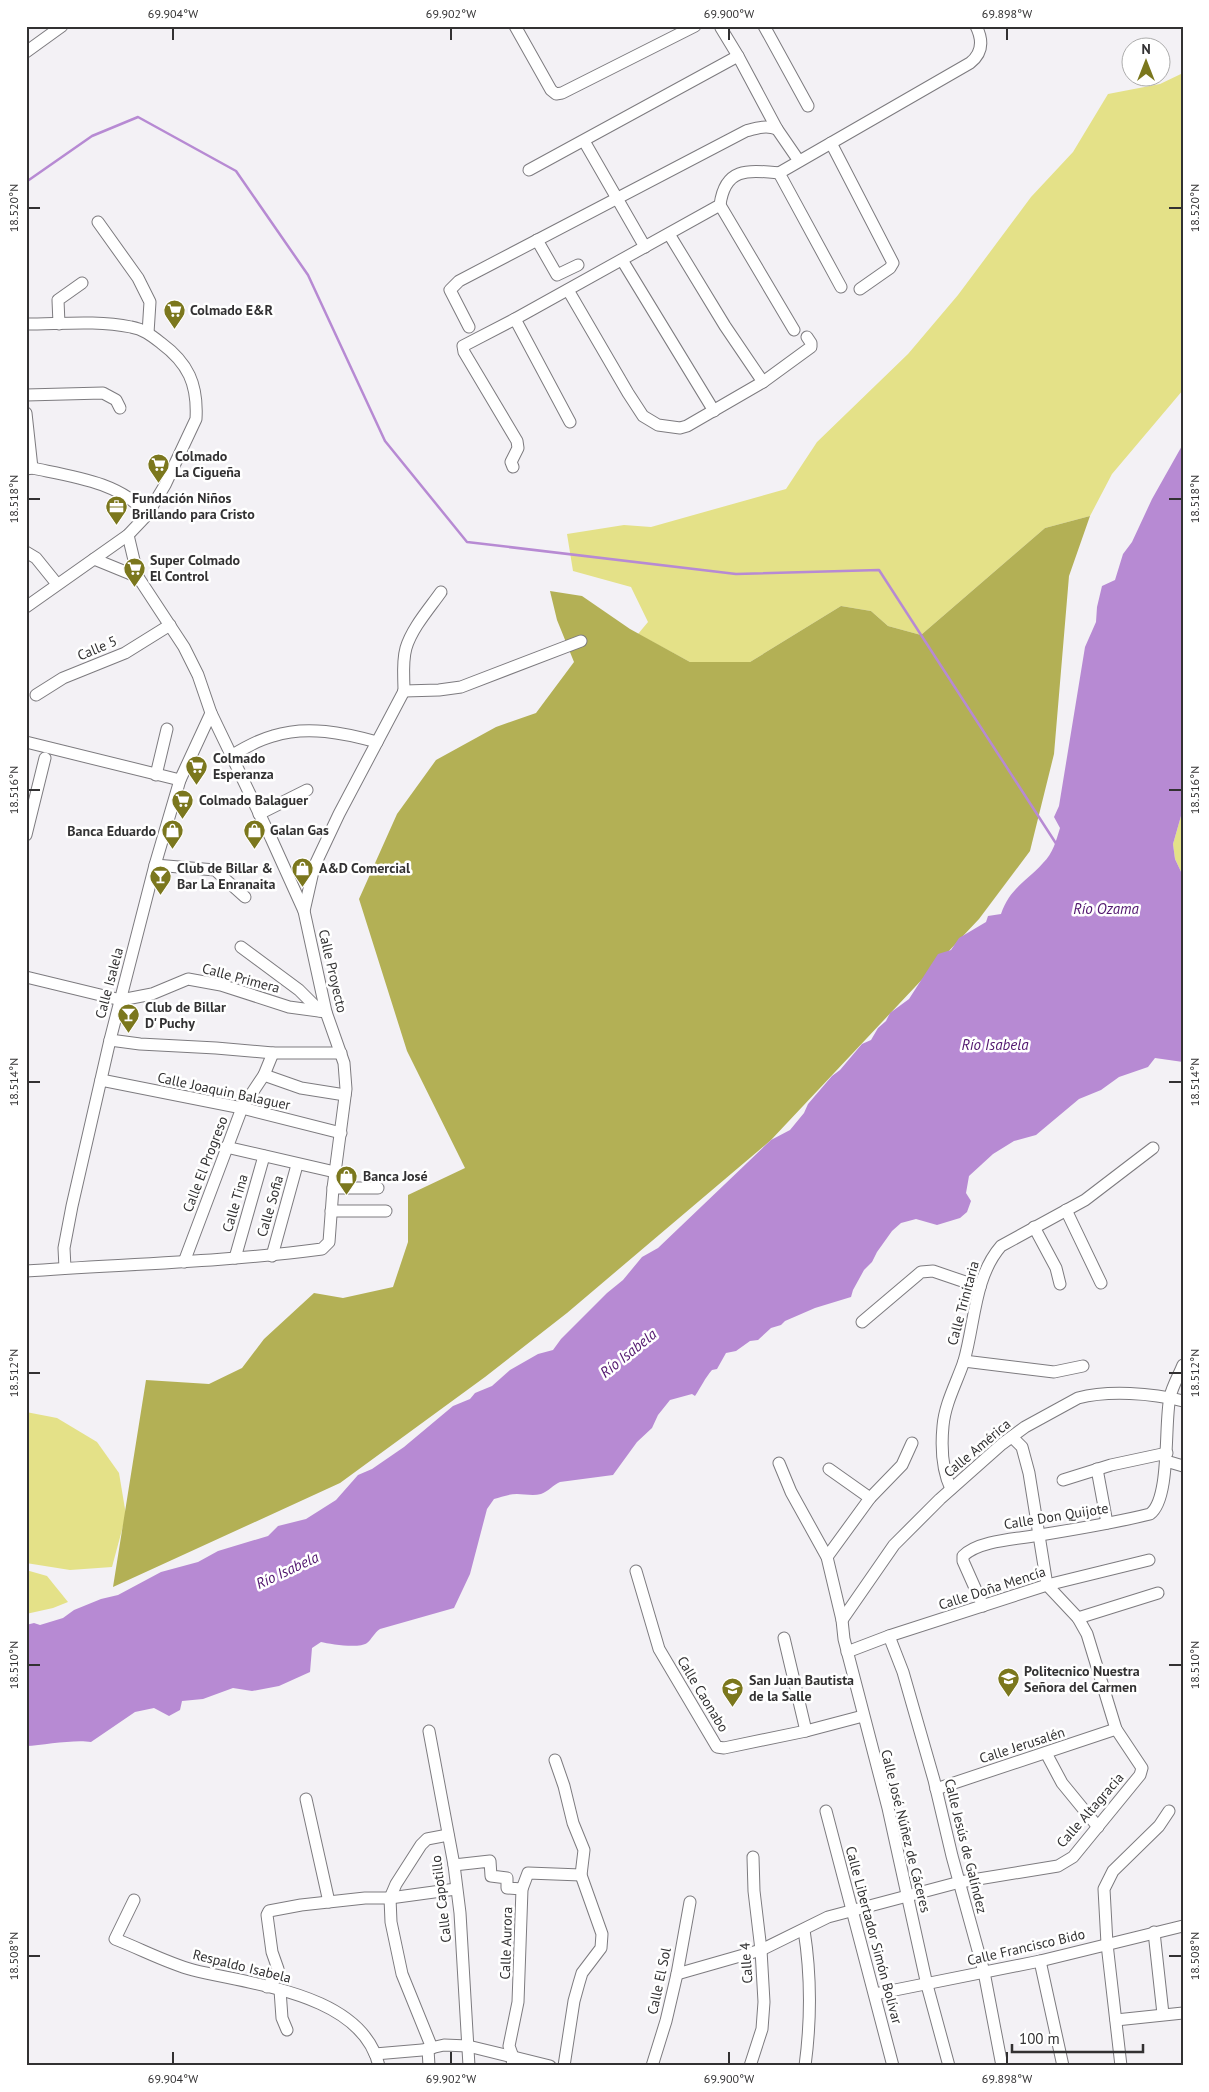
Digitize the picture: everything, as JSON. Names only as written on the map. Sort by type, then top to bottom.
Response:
[{"type":"street","points":[[26,52],[62,26]]},
{"type":"street","points":[[515,26],[551,90],[556,94],[562,93],[695,26]]},
{"type":"street","points":[[764,26],[808,106]]},
{"type":"street","points":[[794,330],[720,205],[722,192],[726,185],[742,171],[779,173],[970,63],[979,54],[981,48],[981,40],[976,26]]},
{"type":"street","points":[[720,28],[738,56],[777,129],[799,161]]},
{"type":"street","points":[[529,170],[738,56]]},
{"type":"street","points":[[469,327],[452,297],[450,290],[453,286],[746,131],[758,127],[777,129]]},
{"type":"street","points":[[584,141],[645,247]]},
{"type":"street","points":[[831,143],[893,263],[890,268],[860,289]]},
{"type":"street","points":[[779,173],[841,288]]},
{"type":"street","points":[[513,467],[511,462],[518,448],[517,441],[463,350],[463,346],[720,205]]},
{"type":"street","points":[[98,222],[138,278],[150,302],[148,333]]},
{"type":"street","points":[[668,234],[725,326],[763,382]]},
{"type":"street","points":[[537,240],[557,275],[578,265]]},
{"type":"street","points":[[622,260],[714,412]]},
{"type":"street","points":[[59,324],[58,300],[82,283]]},
{"type":"street","points":[[568,290],[643,416],[658,425],[680,428],[714,412],[763,382],[811,347],[807,337]]},
{"type":"street","points":[[515,319],[570,422]]},
{"type":"street","points":[[26,324],[109,324],[131,327],[148,333],[177,355],[191,375],[196,410],[196,419],[165,485],[147,515],[128,534],[26,607]]},
{"type":"street","points":[[26,395],[103,393],[116,400],[120,408]]},
{"type":"street","points":[[26,413],[29,468],[70,476],[112,489],[139,504],[147,515]]},
{"type":"street","name":"Calle Proyecto","points":[[128,534],[138,576],[184,647],[198,675],[211,714],[304,912],[323,1011],[344,1063],[345,1095],[333,1188],[329,1242],[322,1250],[272,1256]]},
{"type":"street","points":[[26,552],[36,558],[57,584]]},
{"type":"street","points":[[94,559],[138,576]]},
{"type":"street","points":[[304,912],[314,867],[343,805],[404,692],[404,658],[406,647],[424,615],[441,592]]},
{"type":"street","name":"Calle 5","points":[[36,695],[63,678],[125,653],[170,625]]},
{"type":"street","points":[[404,692],[461,687],[581,641]]},
{"type":"street","name":"Calle Isalela","points":[[65,1268],[64,1248],[72,1206],[110,1040],[155,865],[180,780],[211,714]]},
{"type":"street","points":[[156,775],[167,729]]},
{"type":"street","points":[[231,756],[252,744],[274,735],[306,731],[344,733],[377,742]]},
{"type":"street","points":[[26,742],[180,780]]},
{"type":"street","points":[[26,835],[45,758]]},
{"type":"street","points":[[259,814],[308,790]]},
{"type":"street","points":[[155,865],[215,870],[245,897]]},
{"type":"street","points":[[241,947],[323,1011]]},
{"type":"street","points":[[26,977],[121,1000]]},
{"type":"street","name":"Calle Primera","points":[[121,1000],[152,994],[188,979],[221,985],[289,1007],[323,1011]]},
{"type":"street","points":[[110,1040],[140,1044],[273,1053],[341,1053]]},
{"type":"street","name":"Calle El Progreso","points":[[184,1262],[242,1108],[264,1075],[273,1053]]},
{"type":"street","points":[[264,1075],[301,1088],[345,1095]]},
{"type":"street","name":"Calle Joaquin Balaguer","points":[[101,1080],[242,1108],[341,1133]]},
{"type":"street","points":[[226,1148],[335,1172]]},
{"type":"street","name":"Calle Trinitaria","points":[[951,1489],[946,1478],[944,1466],[943,1425],[948,1403],[964,1361],[980,1287],[986,1268],[996,1251],[1001,1246],[1034,1227],[1085,1200],[1153,1148]]},
{"type":"street","name":"Calle Tina","points":[[235,1258],[264,1156]]},
{"type":"street","name":"Calle Sofia","points":[[272,1256],[297,1165]]},
{"type":"street","points":[[333,1188],[378,1188]]},
{"type":"street","points":[[1066,1210],[1101,1283]]},
{"type":"street","points":[[332,1211],[386,1211]]},
{"type":"street","points":[[1034,1227],[1056,1268],[1060,1284]]},
{"type":"street","points":[[26,1271],[272,1256]]},
{"type":"street","points":[[862,1322],[921,1272],[926,1270],[980,1287]]},
{"type":"street","points":[[964,1361],[1054,1372],[1083,1366]]},
{"type":"street","points":[[1166,1457],[1170,1398],[1183,1365]]},
{"type":"street","name":"Calle América","points":[[842,1620],[894,1546],[951,1489],[1012,1437],[1078,1398],[1096,1394],[1170,1398],[1183,1401]]},
{"type":"street","points":[[1012,1437],[1022,1448],[1029,1472],[1041,1535],[1047,1585]]},
{"type":"street","points":[[827,1558],[870,1498],[902,1465],[912,1443]]},
{"type":"street","points":[[1063,1480],[1097,1469],[1166,1457],[1183,1466]]},
{"type":"street","name":"Calle Don Quijote","points":[[982,1606],[963,1561],[963,1556],[967,1552],[999,1541],[1150,1514],[1157,1506],[1166,1457]]},
{"type":"street","name":"Calle José Núñez de Cáceres","points":[[779,1463],[791,1492],[827,1558],[862,1716],[888,1808],[927,1985],[949,2066]]},
{"type":"street","points":[[830,1469],[870,1498]]},
{"type":"street","points":[[1097,1469],[1107,1523]]},
{"type":"street","name":"Calle Doña Mencía","points":[[847,1652],[889,1636],[1047,1585],[1149,1560]]},
{"type":"street","name":"Calle Caonabo","points":[[636,1571],[659,1649],[717,1747],[724,1748],[806,1731],[862,1716]]},
{"type":"street","name":"Calle Altagracia","points":[[677,1974],[760,1950],[828,1917],[960,1882],[1058,1866],[1073,1857],[1142,1771],[1142,1768],[1116,1729],[1087,1634],[1078,1618],[1047,1585]]},
{"type":"street","points":[[1078,1618],[1158,1593]]},
{"type":"street","name":"Calle Jesús de Galíndez","points":[[889,1636],[903,1672],[936,1789],[984,1972],[1002,2066]]},
{"type":"street","points":[[784,1638],[806,1731]]},
{"type":"street","name":"Calle Jerusalén","points":[[936,1789],[1116,1729]]},
{"type":"street","name":"Calle Capotillo","points":[[430,1731],[454,1864],[460,1913],[469,2066]]},
{"type":"street","points":[[1046,1752],[1062,1783],[1098,1827]]},
{"type":"street","points":[[555,1760],[564,1786],[573,1823],[584,1850],[581,1875],[602,1934],[601,1948],[582,1973],[574,2001],[564,2066]]},
{"type":"street","points":[[306,1799],[329,1902]]},
{"type":"street","points":[[1121,2066],[1103,1898],[1107,1881],[1113,1871],[1159,1826],[1169,1810]]},
{"type":"street","name":"Calle Libertador Simón Bolívar","points":[[826,1811],[894,2066]]},
{"type":"street","points":[[429,2066],[430,2048],[402,1974],[391,1922],[390,1898],[396,1884],[421,1845],[427,1839],[448,1835]]},
{"type":"street","name":"Calle 4","points":[[750,2066],[762,2029],[764,2002],[754,1891],[753,1857]]},
{"type":"street","points":[[454,1864],[490,1861],[492,1876],[507,1878],[507,1888],[522,1889]]},
{"type":"street","name":"Calle Aurora","points":[[513,2061],[509,2046],[518,2002],[522,1889],[528,1873],[581,1875]]},
{"type":"street","points":[[267,1987],[275,1979],[278,1969],[272,1952],[268,1913],[301,1905],[365,1898],[390,1898],[456,1889]]},
{"type":"street","name":"Respaldo Isabela","points":[[134,1900],[115,1939],[191,1969],[280,1990],[318,2003],[345,2017],[363,2035],[375,2054],[379,2066]]},
{"type":"street","name":"Calle El Sol","points":[[652,2066],[666,2021],[677,1974],[690,1902]]},
{"type":"street","name":"Calle Francisco Bido","points":[[875,1994],[1040,1961],[1183,1926]]},
{"type":"street","points":[[804,1930],[809,1978],[808,2045],[805,2066]]},
{"type":"street","points":[[1154,1932],[1163,2014]]},
{"type":"street","points":[[1040,1961],[1063,2066]]},
{"type":"street","points":[[280,1990],[282,2018],[287,2030]]},
{"type":"street","points":[[1116,2020],[1183,2013]]},
{"type":"street","points":[[375,2054],[444,2045],[468,2046],[513,2061],[550,2066]]},
{"type":"shaded area","points":[[1183,73],[1183,390],[1112,474],[1090,516],[1045,528],[921,635],[888,626],[871,611],[841,606],[750,662],[690,662],[638,634],[648,622],[631,587],[573,571],[567,534],[624,525],[651,527],[786,489],[817,442],[908,354],[958,295],[1031,197],[1073,152],[1108,94],[1139,88],[1172,88],[1172,78]]},
{"type":"shaded area","points":[[1090,516],[1069,576],[1054,754],[1030,851],[979,919],[771,1140],[567,1313],[485,1377],[340,1483],[113,1587],[146,1380],[209,1384],[242,1368],[264,1339],[314,1293],[343,1298],[393,1287],[408,1242],[408,1195],[465,1168],[407,1051],[359,899],[397,814],[436,760],[496,727],[536,713],[574,662],[557,620],[550,591],[582,596],[630,629],[690,662],[750,662],[841,606],[871,611],[888,626],[921,635],[1045,528]]},
{"type":"shaded area","points":[[1183,809],[1183,876],[1175,859],[1173,844]]},
{"type":"shaded area","points":[[26,1412],[57,1418],[97,1442],[119,1473],[126,1515],[112,1567],[70,1570],[26,1563]]},
{"type":"shaded area","points":[[26,1570],[47,1576],[68,1602],[53,1608],[26,1614]]},
{"type":"water","name":"Río Isabela","points":[[1183,444],[1183,809],[1173,844],[1175,859],[1183,876],[1183,1062],[1155,1058],[1148,1067],[1119,1077],[1101,1090],[1079,1099],[1036,1135],[1014,1141],[993,1154],[969,1176],[966,1193],[971,1201],[967,1212],[960,1218],[937,1225],[916,1219],[901,1223],[892,1231],[872,1262],[864,1270],[851,1297],[815,1308],[785,1321],[781,1325],[771,1328],[758,1340],[750,1341],[736,1351],[726,1353],[717,1369],[712,1370],[695,1396],[692,1394],[670,1400],[658,1415],[652,1428],[637,1442],[613,1475],[560,1482],[541,1494],[514,1494],[494,1499],[487,1509],[470,1574],[454,1608],[380,1629],[363,1645],[344,1646],[321,1642],[312,1648],[310,1672],[279,1686],[252,1691],[233,1688],[203,1699],[182,1701],[180,1710],[169,1716],[154,1708],[135,1712],[91,1742],[26,1746],[26,1625],[34,1623],[40,1625],[63,1618],[74,1610],[101,1599],[118,1595],[161,1572],[198,1562],[218,1551],[268,1536],[278,1526],[306,1519],[336,1500],[358,1475],[372,1469],[404,1447],[453,1406],[470,1399],[475,1393],[492,1386],[510,1370],[538,1354],[553,1350],[561,1339],[607,1293],[623,1280],[642,1257],[658,1248],[771,1140],[790,1130],[804,1113],[808,1104],[832,1076],[840,1070],[862,1044],[871,1040],[890,1013],[909,999],[938,954],[951,950],[959,938],[986,922],[988,916],[1001,914],[1014,891],[1037,870],[1052,851],[1056,842],[1060,828],[1054,817],[1059,806],[1085,647],[1096,622],[1102,586],[1115,580],[1123,554],[1132,542],[1152,499]]},
{"type":"waterway","points":[[26,182],[92,136],[138,117],[236,171],[308,275],[385,441],[467,542],[736,574],[879,570],[1057,845]]},
{"type":"place","name":"Colmado E&R","points":[[174,329]]},
{"type":"place","name":"Colmado La Cigueña","points":[[159,483]]},
{"type":"place","name":"Fundación Niños Brillando para Cristo","points":[[116,525]]},
{"type":"place","name":"Super Colmado El Control","points":[[134,587]]},
{"type":"place","name":"Colmado Esperanza","points":[[197,785]]},
{"type":"place","name":"Colmado Balaguer","points":[[183,819]]},
{"type":"place","name":"Galan Gas","points":[[254,849]]},
{"type":"place","name":"Banca Eduardo","points":[[172,850]]},
{"type":"place","name":"A&D Comercial","points":[[303,887]]},
{"type":"place","name":"Club de Billar & Bar La Enranaita","points":[[161,895]]},
{"type":"place","name":"Club de Billar D' Puchy","points":[[129,1034]]},
{"type":"place","name":"Banca José","points":[[347,1195]]},
{"type":"place","name":"Politecnico Nuestra Señora del Carmen","points":[[1008,1698]]},
{"type":"place","name":"San Juan Bautista de la Salle","points":[[733,1707]]},
{"type":"water label","name":"Río Ozama","points":[[1106,908]]}]
